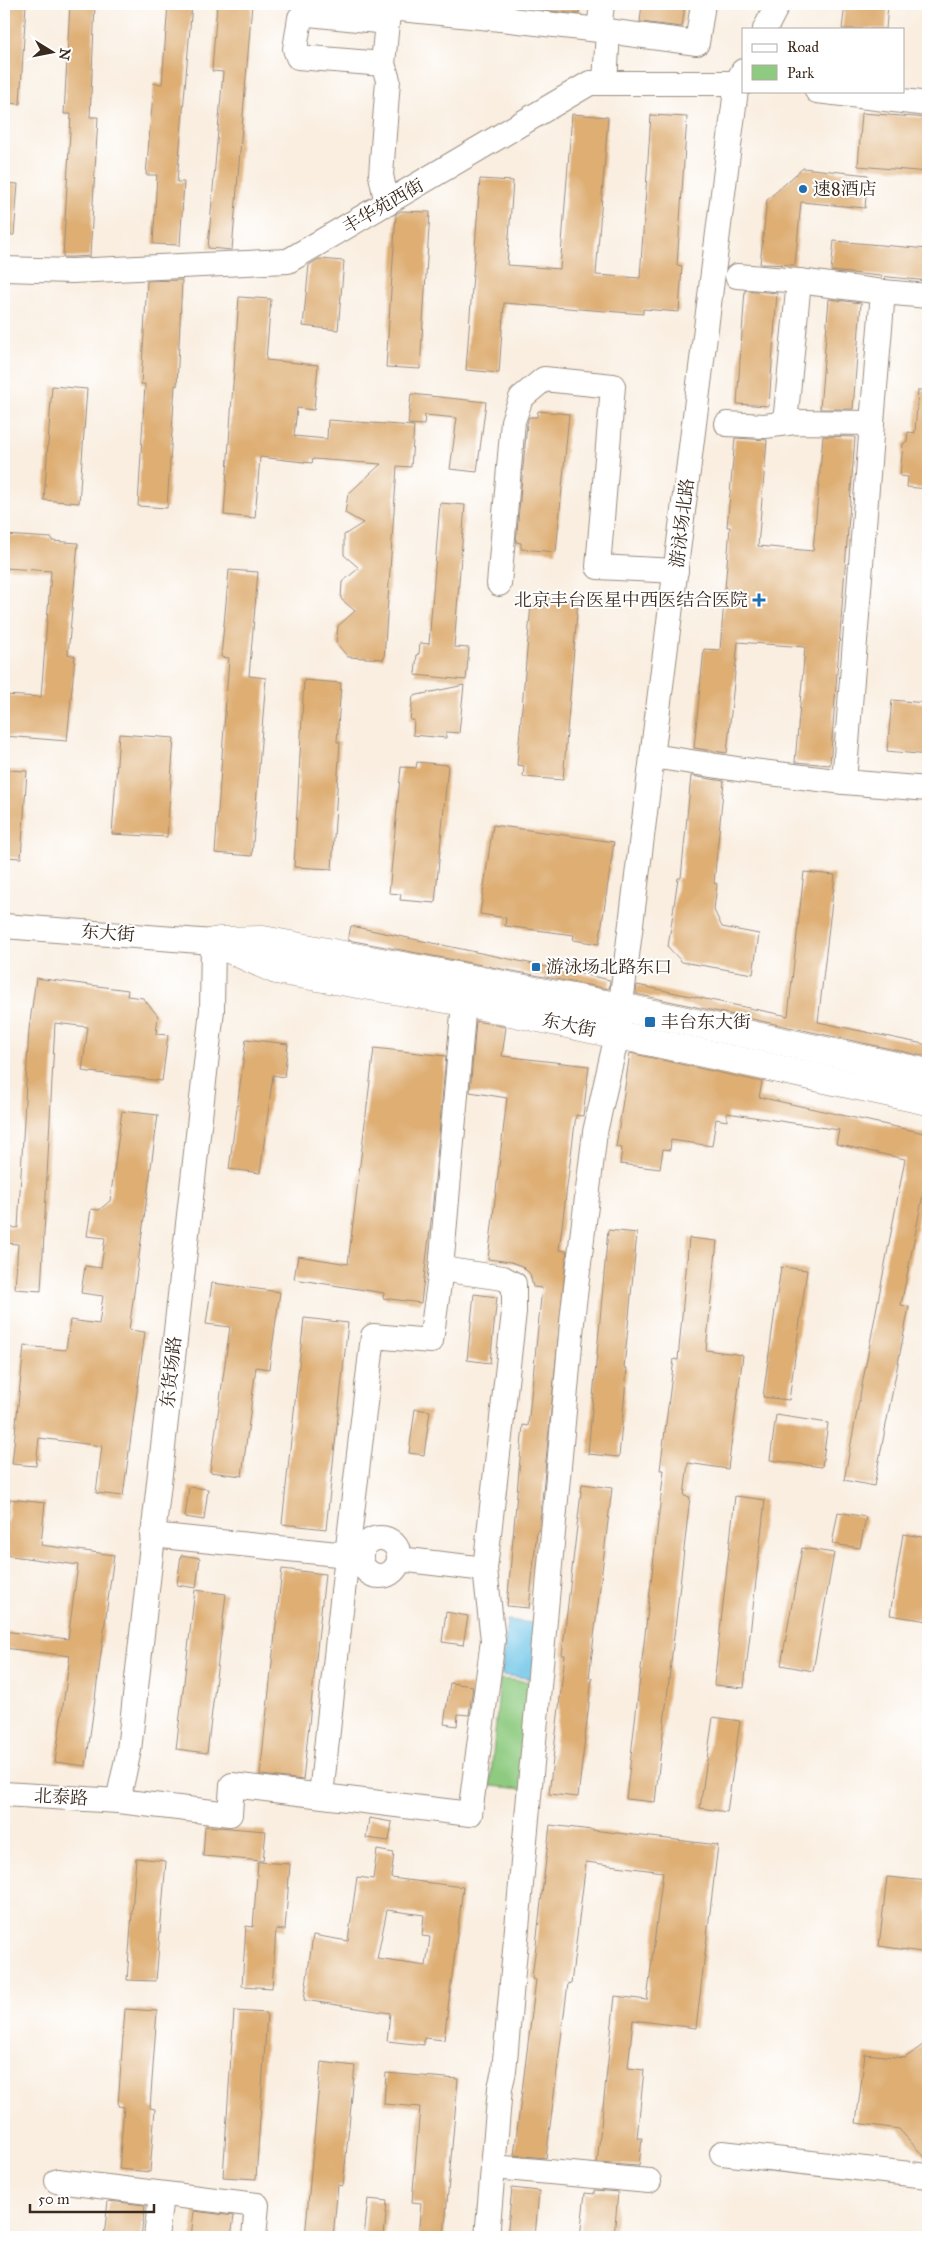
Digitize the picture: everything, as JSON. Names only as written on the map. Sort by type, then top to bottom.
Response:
[{"type":"main road","name":"东大街","points":[[213,942],[264,940],[621,1006],[928,1073]]},
{"type":"main road","name":"东大街","points":[[213,942],[276,970],[464,1002],[928,1101]]},
{"type":"street","points":[[602,4],[605,83]]},
{"type":"street","points":[[387,204],[381,175],[388,80],[383,64],[390,8],[502,12],[603,30],[698,43],[703,4]]},
{"type":"street","points":[[766,28],[778,4]]},
{"type":"street","points":[[383,64],[298,56],[295,48],[300,18],[309,14],[342,10],[387,22]]},
{"type":"street","name":"丰华苑西街","points":[[4,269],[72,271],[288,261],[590,83],[741,79]]},
{"type":"street","name":"游泳场北路","points":[[487,2237],[573,1312],[595,1132],[617,1035],[621,1006],[741,79]]},
{"type":"street","points":[[826,92],[928,104]]},
{"type":"street","points":[[737,276],[928,296]]},
{"type":"street","points":[[785,423],[799,281]]},
{"type":"street","points":[[844,782],[883,292]]},
{"type":"street","points":[[499,584],[513,421],[521,398],[544,379],[613,386],[598,567],[676,571]]},
{"type":"street","points":[[727,424],[764,426],[785,423],[872,423]]},
{"type":"street","points":[[652,756],[744,770],[844,782],[928,789]]},
{"type":"street","name":"东大街","points":[[4,926],[213,942]]},
{"type":"street","name":"东货场路","points":[[118,1801],[129,1750],[212,1010],[213,942]]},
{"type":"street","points":[[440,1269],[503,1278],[514,1284],[514,1312],[485,1569],[493,1640],[470,1814],[321,1795],[355,1555],[373,1336],[432,1341],[464,1002]]},
{"type":"street","points":[[152,1535],[355,1555],[368,1543],[384,1538],[398,1549],[399,1559],[485,1569]]},
{"type":"street","name":"北泰路","points":[[4,1794],[118,1801],[230,1814],[232,1785],[321,1795]]},
{"type":"street","points":[[722,2153],[928,2176]]},
{"type":"street","points":[[493,2167],[649,2181]]},
{"type":"street","points":[[57,2181],[256,2205],[254,2237]]},
{"type":"street","points":[[156,2237],[161,2195]]},
{"type":"green space","points":[[500,1679],[534,1682],[525,1789],[490,1786]]},
{"type":"water","points":[[507,1620],[542,1624],[536,1679],[501,1675]]},
{"type":"building","points":[[4,4],[26,4],[20,104],[4,103]]},
{"type":"building","points":[[70,4],[95,4],[90,117],[98,117],[90,256],[63,257],[71,114],[64,114]]},
{"type":"building","points":[[168,4],[192,4],[177,182],[184,182],[180,245],[153,244],[157,175],[146,175],[154,83],[162,84]]},
{"type":"building","points":[[217,4],[252,4],[232,250],[208,248],[223,72],[212,71]]},
{"type":"building","points":[[543,4],[580,4],[579,14],[542,10]]},
{"type":"building","points":[[642,4],[685,4],[682,27],[640,22]]},
{"type":"building","points":[[845,4],[888,4],[886,28],[842,28]]},
{"type":"building","points":[[862,113],[928,118],[928,172],[858,166]]},
{"type":"building","points":[[572,114],[608,117],[596,275],[640,278],[651,115],[687,117],[677,265],[682,266],[679,312],[643,309],[643,314],[504,303],[499,373],[466,370],[480,179],[513,181],[507,265],[560,269]]},
{"type":"building","points":[[803,168],[868,175],[865,208],[801,202],[795,265],[760,264],[767,200]]},
{"type":"building","points":[[4,183],[18,184],[14,235],[4,235]]},
{"type":"building","points":[[401,211],[430,212],[420,369],[386,367],[396,214]]},
{"type":"building","points":[[834,241],[928,249],[928,281],[831,271]]},
{"type":"building","points":[[319,259],[344,261],[338,330],[303,326],[309,265]]},
{"type":"building","points":[[182,280],[177,386],[175,385],[167,508],[138,506],[145,384],[141,384],[147,281]]},
{"type":"building","points":[[745,290],[777,293],[769,406],[737,404]]},
{"type":"building","points":[[239,297],[271,299],[266,360],[318,365],[314,410],[297,408],[294,436],[327,439],[328,420],[414,426],[411,467],[397,466],[384,659],[348,657],[336,643],[338,626],[355,611],[341,599],[342,582],[359,568],[344,555],[344,535],[363,523],[345,513],[348,494],[381,464],[313,459],[312,463],[260,457],[255,518],[224,515]]},
{"type":"building","points":[[829,299],[861,303],[853,409],[820,409]]},
{"type":"building","points":[[52,386],[87,389],[79,503],[44,500]]},
{"type":"building","points":[[918,390],[928,390],[928,489],[907,487],[908,477],[900,476],[903,444],[907,441],[908,432],[915,433]]},
{"type":"building","points":[[411,394],[486,402],[477,472],[450,469],[457,418],[425,415],[424,425],[408,424]]},
{"type":"building","points":[[538,411],[569,414],[556,552],[521,549],[521,543],[516,542],[527,424],[529,417],[537,417]]},
{"type":"building","points":[[823,436],[855,437],[830,765],[795,762],[805,647],[738,642],[727,753],[694,748],[704,649],[720,650],[730,527],[727,527],[735,438],[767,440],[758,546],[813,551]]},
{"type":"building","points":[[440,503],[465,505],[454,647],[469,648],[466,680],[415,675],[420,643],[429,644]]},
{"type":"building","points":[[4,535],[52,538],[52,541],[78,543],[68,654],[75,656],[67,741],[4,736],[4,695],[41,697],[51,571],[4,568]]},
{"type":"building","points":[[229,570],[258,572],[249,676],[266,678],[252,856],[215,853],[229,658],[221,657]]},
{"type":"building","points":[[547,598],[578,601],[563,780],[523,777],[524,766],[517,765],[531,604],[546,605]]},
{"type":"building","points":[[304,680],[341,683],[337,742],[340,742],[332,869],[294,867]]},
{"type":"building","points":[[464,685],[459,733],[446,732],[446,738],[413,735],[414,720],[410,720],[413,696]]},
{"type":"building","points":[[892,700],[926,703],[925,720],[928,720],[928,755],[887,751]]},
{"type":"building","points":[[119,734],[174,738],[167,837],[112,834]]},
{"type":"building","points":[[417,762],[448,765],[435,903],[400,900],[401,894],[389,893],[401,767],[416,768]]},
{"type":"building","points":[[4,770],[27,771],[21,858],[4,857]]},
{"type":"building","points":[[691,776],[724,781],[714,883],[717,884],[714,910],[722,927],[759,934],[753,974],[682,962],[668,947],[678,878],[681,878]]},
{"type":"building","points":[[493,825],[614,842],[599,944],[573,940],[574,935],[505,926],[506,918],[480,914]]},
{"type":"building","points":[[804,872],[835,875],[818,1022],[928,1045],[928,1057],[636,994],[637,985],[788,1016]]},
{"type":"building","points":[[351,926],[610,980],[609,989],[348,940]]},
{"type":"building","points":[[36,978],[128,990],[127,996],[143,998],[158,1016],[156,1034],[168,1035],[162,1081],[82,1071],[88,1027],[55,1023],[41,1291],[15,1289],[18,1244],[4,1243],[4,1227],[18,1228],[29,1029]]},
{"type":"building","points":[[476,1021],[506,1027],[502,1056],[589,1066],[583,1116],[576,1115],[559,1250],[567,1251],[539,1530],[537,1530],[529,1608],[507,1606],[523,1425],[528,1426],[542,1288],[533,1287],[530,1274],[522,1266],[511,1262],[488,1259],[507,1098],[470,1092]]},
{"type":"building","points":[[246,1039],[288,1044],[284,1077],[273,1075],[260,1173],[229,1169]]},
{"type":"building","points":[[374,1048],[446,1056],[432,1213],[421,1303],[383,1298],[384,1293],[294,1279],[298,1256],[348,1264]]},
{"type":"building","points":[[630,1053],[762,1082],[759,1097],[928,1134],[928,1170],[901,1305],[909,1307],[874,1486],[844,1480],[905,1159],[836,1144],[839,1130],[727,1113],[727,1121],[716,1119],[712,1146],[671,1140],[670,1150],[663,1149],[660,1169],[620,1164],[622,1148],[616,1147]]},
{"type":"building","points":[[122,1111],[158,1115],[129,1330],[145,1332],[123,1496],[96,1493],[102,1446],[39,1438],[36,1466],[12,1464],[24,1346],[66,1350],[70,1320],[99,1324],[103,1296],[81,1293],[85,1266],[101,1268],[105,1238],[87,1236],[91,1209],[99,1210],[110,1201]]},
{"type":"building","points":[[608,1230],[637,1233],[624,1368],[627,1368],[619,1457],[588,1454]]},
{"type":"building","points":[[689,1238],[717,1241],[706,1350],[743,1355],[728,1469],[688,1463],[684,1496],[690,1497],[655,1802],[626,1799],[664,1470],[660,1470],[674,1359],[678,1360]]},
{"type":"building","points":[[781,1267],[807,1270],[789,1400],[763,1397]]},
{"type":"building","points":[[212,1283],[280,1292],[269,1369],[256,1367],[242,1476],[210,1472],[230,1327],[206,1324]]},
{"type":"building","points":[[474,1294],[497,1297],[490,1363],[467,1360]]},
{"type":"building","points":[[304,1318],[348,1323],[326,1529],[282,1524]]},
{"type":"building","points":[[415,1409],[430,1411],[424,1455],[409,1453]]},
{"type":"building","points":[[776,1415],[828,1423],[822,1467],[770,1460]]},
{"type":"building","points":[[582,1484],[612,1488],[589,1678],[592,1678],[578,1797],[549,1794],[565,1655],[562,1655]]},
{"type":"building","points":[[189,1487],[208,1489],[204,1520],[185,1517]]},
{"type":"building","points":[[735,1496],[765,1500],[744,1688],[714,1685]]},
{"type":"building","points":[[10,1499],[45,1503],[41,1545],[114,1555],[86,1766],[55,1762],[70,1656],[4,1648],[4,1631],[68,1639],[78,1565],[4,1555]]},
{"type":"building","points":[[838,1512],[866,1517],[860,1548],[832,1544]]},
{"type":"building","points":[[903,1534],[928,1538],[928,1621],[890,1615]]},
{"type":"building","points":[[802,1548],[834,1553],[813,1671],[781,1665]]},
{"type":"building","points":[[181,1555],[200,1558],[196,1588],[177,1585]]},
{"type":"building","points":[[282,1569],[325,1574],[303,1780],[260,1775]]},
{"type":"building","points":[[195,1590],[226,1594],[207,1753],[176,1749]]},
{"type":"building","points":[[446,1612],[468,1616],[463,1645],[442,1642]]},
{"type":"building","points":[[450,1683],[473,1686],[469,1715],[458,1714],[457,1726],[444,1724]]},
{"type":"building","points":[[713,1717],[740,1721],[727,1812],[700,1808]]},
{"type":"building","points":[[369,1818],[392,1822],[389,1841],[366,1838]]},
{"type":"building","points":[[550,1825],[718,1845],[696,2028],[633,2020],[628,2068],[644,2070],[637,2138],[642,2138],[639,2166],[597,2163],[615,1996],[647,2000],[663,1872],[586,1862],[571,1984],[568,1983],[546,2158],[514,2155],[536,1980],[532,1979]]},
{"type":"building","points":[[205,1826],[266,1831],[263,1861],[203,1856]]},
{"type":"building","points":[[377,1850],[394,1853],[391,1878],[463,1887],[444,2040],[424,2038],[424,2045],[387,2041],[390,2013],[304,2000],[313,1935],[348,1941],[357,1877],[373,1879]],"holes":[[[387,1910],[424,1915],[422,1936],[430,1937],[426,1966],[377,1959]]]},
{"type":"building","points":[[136,1858],[166,1861],[156,1981],[127,1980]]},
{"type":"building","points":[[258,1862],[290,1864],[285,1930],[276,1929],[272,1988],[242,1986],[246,1926],[253,1927]]},
{"type":"building","points":[[887,1877],[928,1881],[928,1953],[879,1946]]},
{"type":"building","points":[[125,2009],[157,2011],[150,2108],[155,2109],[150,2172],[119,2169],[124,2107],[118,2106]]},
{"type":"building","points":[[234,2011],[267,2013],[256,2179],[223,2177]]},
{"type":"building","points":[[928,2041],[928,2161],[899,2129],[856,2123],[865,2054],[905,2058]]},
{"type":"building","points":[[321,2062],[355,2066],[343,2186],[338,2185],[333,2237],[305,2237]]},
{"type":"building","points":[[386,2073],[458,2079],[444,2237],[418,2237],[421,2203],[412,2202],[420,2107],[384,2104]]},
{"type":"building","points":[[512,2188],[539,2191],[535,2237],[507,2237]]},
{"type":"building","points":[[594,2190],[618,2192],[614,2237],[580,2237],[585,2193],[594,2194]]},
{"type":"building","points":[[368,2199],[387,2201],[384,2237],[364,2237]]},
{"type":"building","points":[[108,2201],[145,2205],[141,2237],[104,2237]]},
{"type":"building","points":[[194,2211],[234,2216],[231,2237],[191,2237]]},
{"type":"place","name":"速8酒店","points":[[803,189]]},
{"type":"place","name":"北京丰台医星中西医结合医院","points":[[759,600]]},
{"type":"place","name":"游泳场北路东口","points":[[536,967]]},
{"type":"place","name":"丰台东大街","points":[[650,1022]]}]
